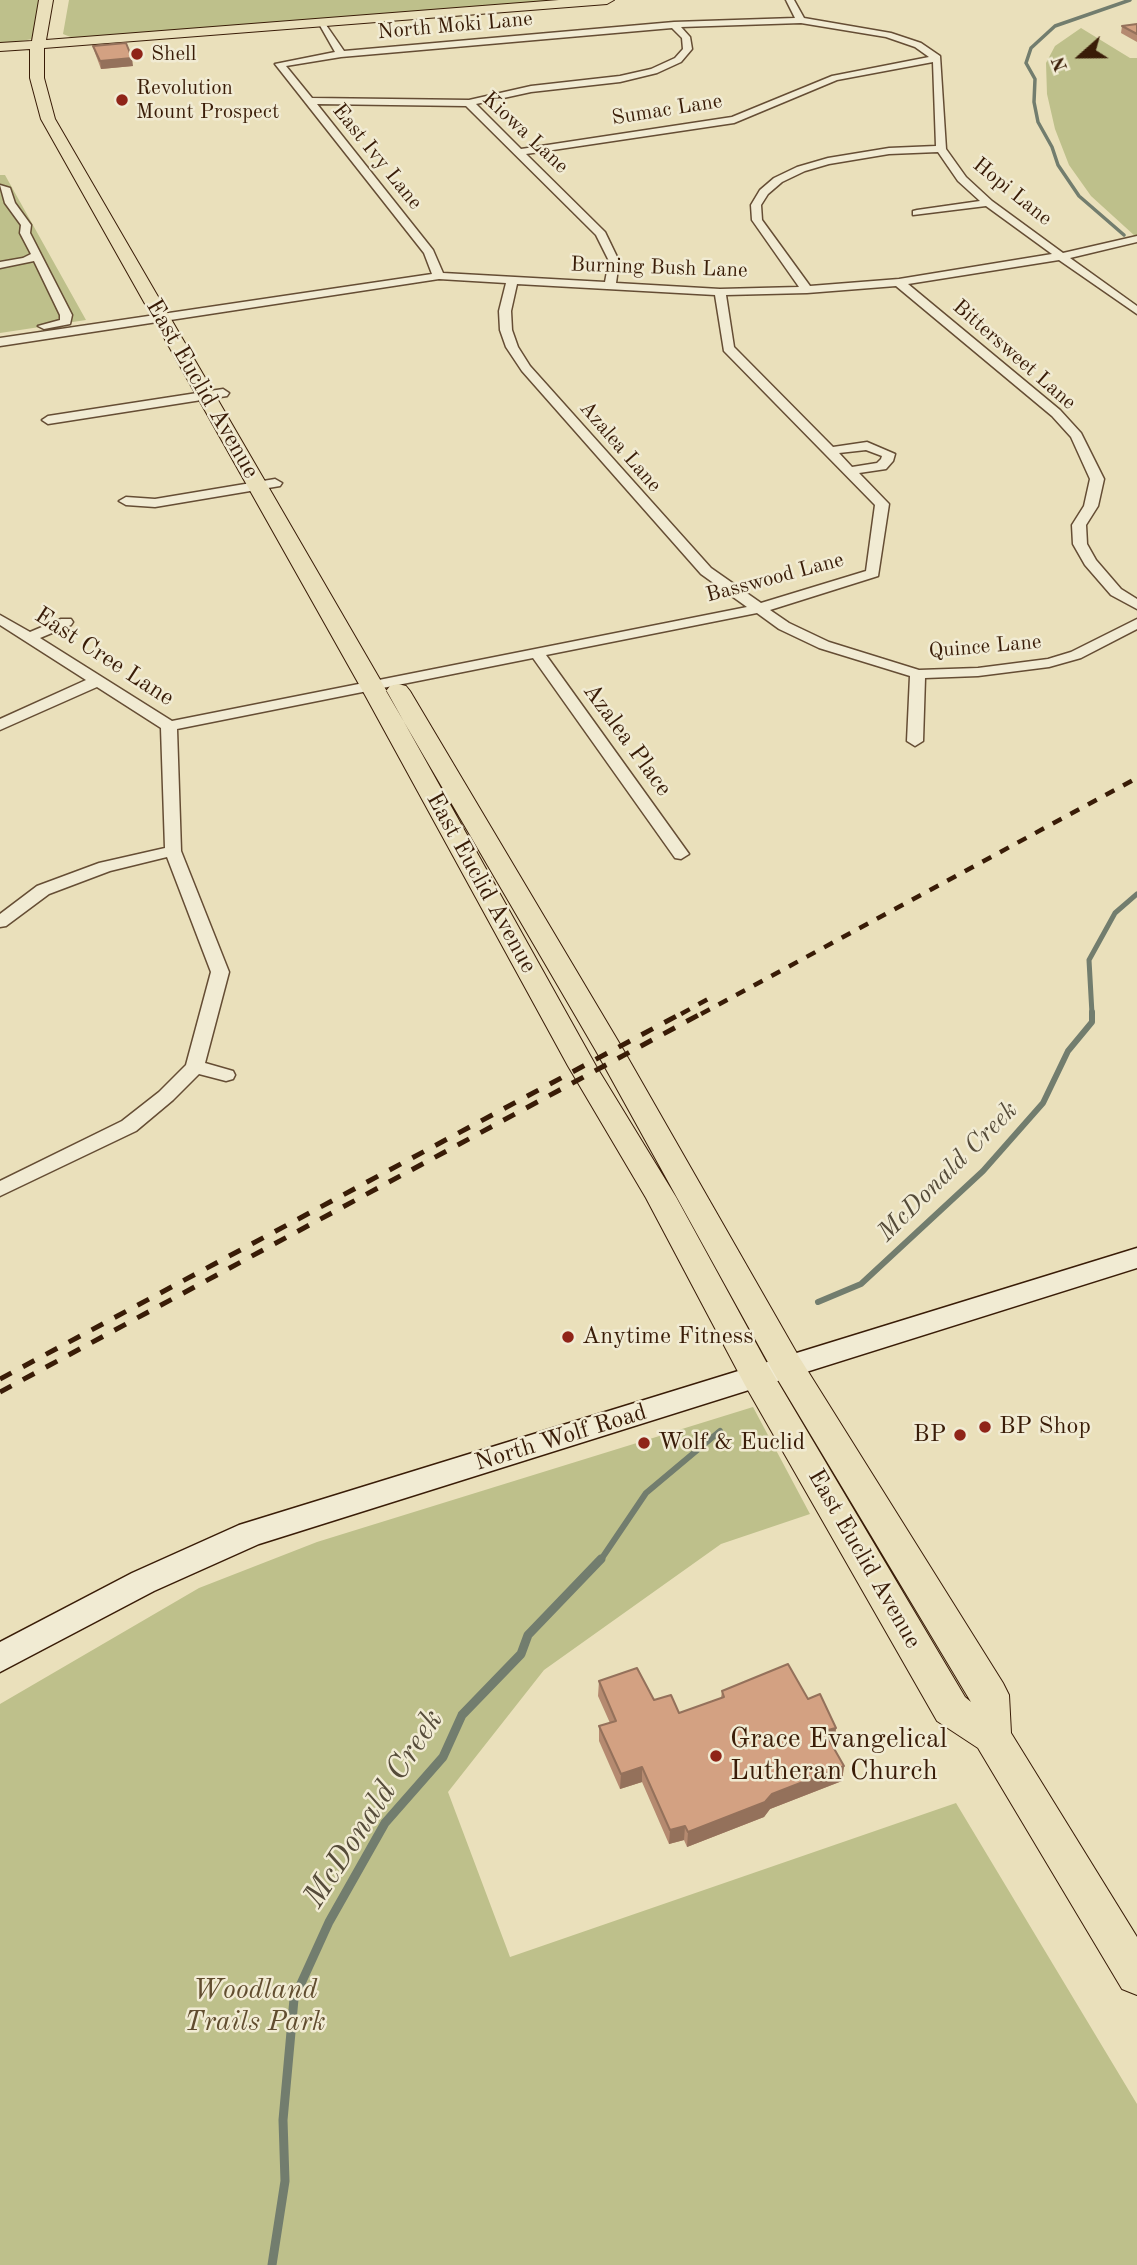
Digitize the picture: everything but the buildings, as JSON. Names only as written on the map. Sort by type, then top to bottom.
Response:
[{"type":"main road","name":"East Euclid Avenue","points":[[46,0],[47,46]]},
{"type":"main road","points":[[0,52],[607,0]]},
{"type":"main road","name":"East Euclid Avenue","points":[[60,25],[47,46],[37,78],[48,119],[170,317],[382,683],[582,1066],[661,1197],[772,1371],[870,1504],[990,1695],[992,1736],[1137,1975]]},
{"type":"main road","points":[[0,47],[47,46]]},
{"type":"main road","name":"North Wolf Road","points":[[0,1658],[143,1582],[250,1534],[1137,1258]]},
{"type":"street","points":[[790,0],[801,20],[888,35],[918,45],[937,58]]},
{"type":"street","name":"North Moki Lane","points":[[280,64],[341,54],[674,25],[801,20]]},
{"type":"street","points":[[321,24],[341,54]]},
{"type":"street","points":[[469,103],[531,89],[620,79],[654,71],[678,60],[688,49],[686,37],[674,25]]},
{"type":"street","name":"Hopi Lane","points":[[937,58],[941,149],[962,178],[988,203],[1137,311]]},
{"type":"street","name":"Sumac Lane","points":[[521,152],[734,120],[835,78],[937,58]]},
{"type":"street","name":"East Ivy Lane","points":[[280,64],[429,252],[439,276]]},
{"type":"street","name":"Kiowa Lane","points":[[307,101],[469,103],[601,234],[614,261],[610,285]]},
{"type":"street","points":[[807,290],[757,220],[756,205],[764,192],[790,174],[828,161],[870,153],[941,149]]},
{"type":"street","points":[[0,187],[6,190],[10,203],[26,225],[25,233],[66,315],[66,322],[0,332]]},
{"type":"street","points":[[917,213],[988,203]]},
{"type":"street","name":"Burning Bush Lane","points":[[0,342],[439,276],[720,292],[807,290],[898,282],[1063,256],[1137,239]]},
{"type":"street","points":[[0,265],[26,261],[37,255]]},
{"type":"street","name":"Azalea Lane","points":[[512,281],[505,312],[506,330],[512,347],[526,368],[706,571],[758,609]]},
{"type":"street","name":"Bittersweet Lane","points":[[898,282],[1056,412],[1077,436],[1097,479],[1091,506],[1079,525],[1080,544],[1090,562],[1116,592],[1137,605]]},
{"type":"street","name":"Basswood Lane","points":[[169,726],[758,609],[873,573],[882,504],[728,348],[720,292]]},
{"type":"street","points":[[48,419],[215,394]]},
{"type":"street","points":[[829,451],[867,446],[889,454],[887,461],[881,466],[850,471]]},
{"type":"street","points":[[126,501],[155,503],[266,484]]},
{"type":"street","name":"Quince Lane","points":[[758,609],[824,645],[918,674],[978,672],[1049,663],[1076,655],[1137,624]]},
{"type":"street","name":"East Cree Lane","points":[[0,619],[95,682],[169,726],[173,851],[220,972],[195,1067]]},
{"type":"street","points":[[29,637],[66,622]]},
{"type":"street","name":"Azalea Place","points":[[537,653],[681,853]]},
{"type":"street","points":[[915,741],[918,674]]},
{"type":"street","points":[[0,725],[95,682]]},
{"type":"street","points":[[0,922],[43,890],[105,867],[173,851]]},
{"type":"street","points":[[0,1189],[129,1126],[166,1096],[195,1067],[226,1075]]},
{"type":"green space","points":[[0,0],[41,0],[32,39],[0,45]]},
{"type":"green space","points":[[69,0],[562,0],[73,38],[63,34]]},
{"type":"green space","points":[[1081,28],[1130,58],[1137,58],[1137,236],[1091,196],[1069,165],[1055,129],[1047,94],[1046,63],[1055,46]]},
{"type":"green space","points":[[0,175],[5,175],[86,320],[0,333]]},
{"type":"green space","name":"Woodland Trails Park","points":[[753,1407],[810,1514],[721,1544],[544,1670],[448,1792],[510,1957],[956,1803],[1137,2104],[1137,2265],[0,2265],[0,1704],[199,1588],[317,1542]]},
{"type":"waterway","name":"McDonald Creek","points":[[1124,235],[1079,196],[1058,165],[1052,147],[1038,122],[1034,102],[1035,79],[1026,63],[1031,48],[1055,26],[1130,0]]},
{"type":"waterway","name":"McDonald Creek","points":[[1092,1014],[1089,960],[1115,913],[1137,894]]},
{"type":"waterway","name":"McDonald Creek","points":[[818,1302],[861,1284],[983,1171],[1043,1103],[1068,1051],[1092,1022],[1092,1014]]},
{"type":"waterway","name":"McDonald Creek","points":[[600,1561],[646,1493],[720,1431]]},
{"type":"waterway","name":"McDonald Creek","points":[[272,2265],[285,2181],[283,2120],[294,1999],[329,1922],[385,1823],[443,1757],[462,1715],[521,1654],[528,1635],[601,1559]]},
{"type":"railway","points":[[701,1014],[1137,778]]},
{"type":"railway","points":[[681,1014],[708,999]]},
{"type":"railway","points":[[0,1379],[684,1012]]},
{"type":"railway","points":[[0,1392],[704,1012]]},
{"type":"place","name":"Shell","points":[[137,54]]},
{"type":"place","name":"Revolution Mount Prospect","points":[[122,100]]},
{"type":"place","name":"Anytime Fitness","points":[[568,1337]]},
{"type":"place","name":"BP Shop","points":[[985,1427]]},
{"type":"place","name":"BP","points":[[960,1435]]},
{"type":"place","name":"Wolf & Euclid","points":[[644,1443]]},
{"type":"place","name":"Grace Evangelical Lutheran Church","points":[[716,1756]]}]
